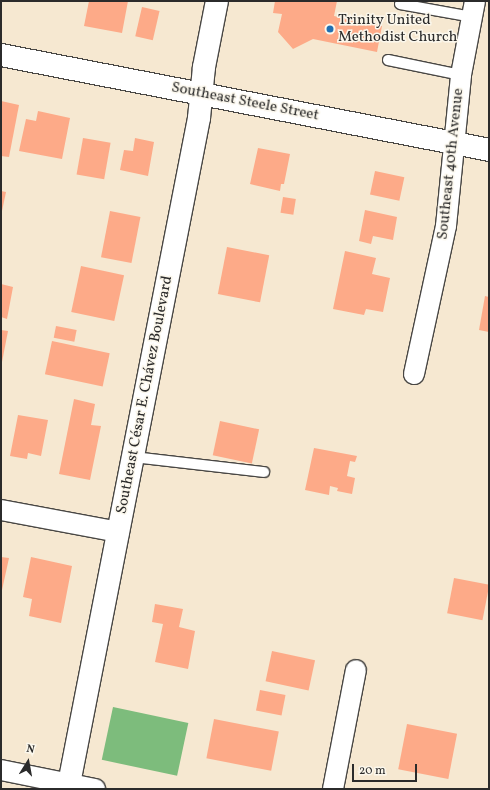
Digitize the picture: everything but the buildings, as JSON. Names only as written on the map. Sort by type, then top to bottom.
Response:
[{"type":"main road","name":"Southeast César E. Chávez Boulevard","points":[[68,786],[134,457],[199,118],[217,1]]},
{"type":"main road","name":"Southeast Steele Street","points":[[1,55],[489,150]]},
{"type":"street","name":"Southeast 40th Avenue","points":[[414,374],[446,226],[461,74],[473,9]]},
{"type":"street","points":[[1,510],[119,532]]},
{"type":"street","points":[[333,789],[356,670]]},
{"type":"street","points":[[1,770],[68,786],[95,789]]},
{"type":"lane","points":[[400,4],[473,9]]},
{"type":"lane","points":[[388,60],[461,74]]},
{"type":"lane","points":[[134,457],[264,472]]},
{"type":"green space","points":[[113,707],[188,723],[177,776],[102,760]]},
{"type":"place","name":"Trinity United Methodist Church","points":[[330,29]]}]
